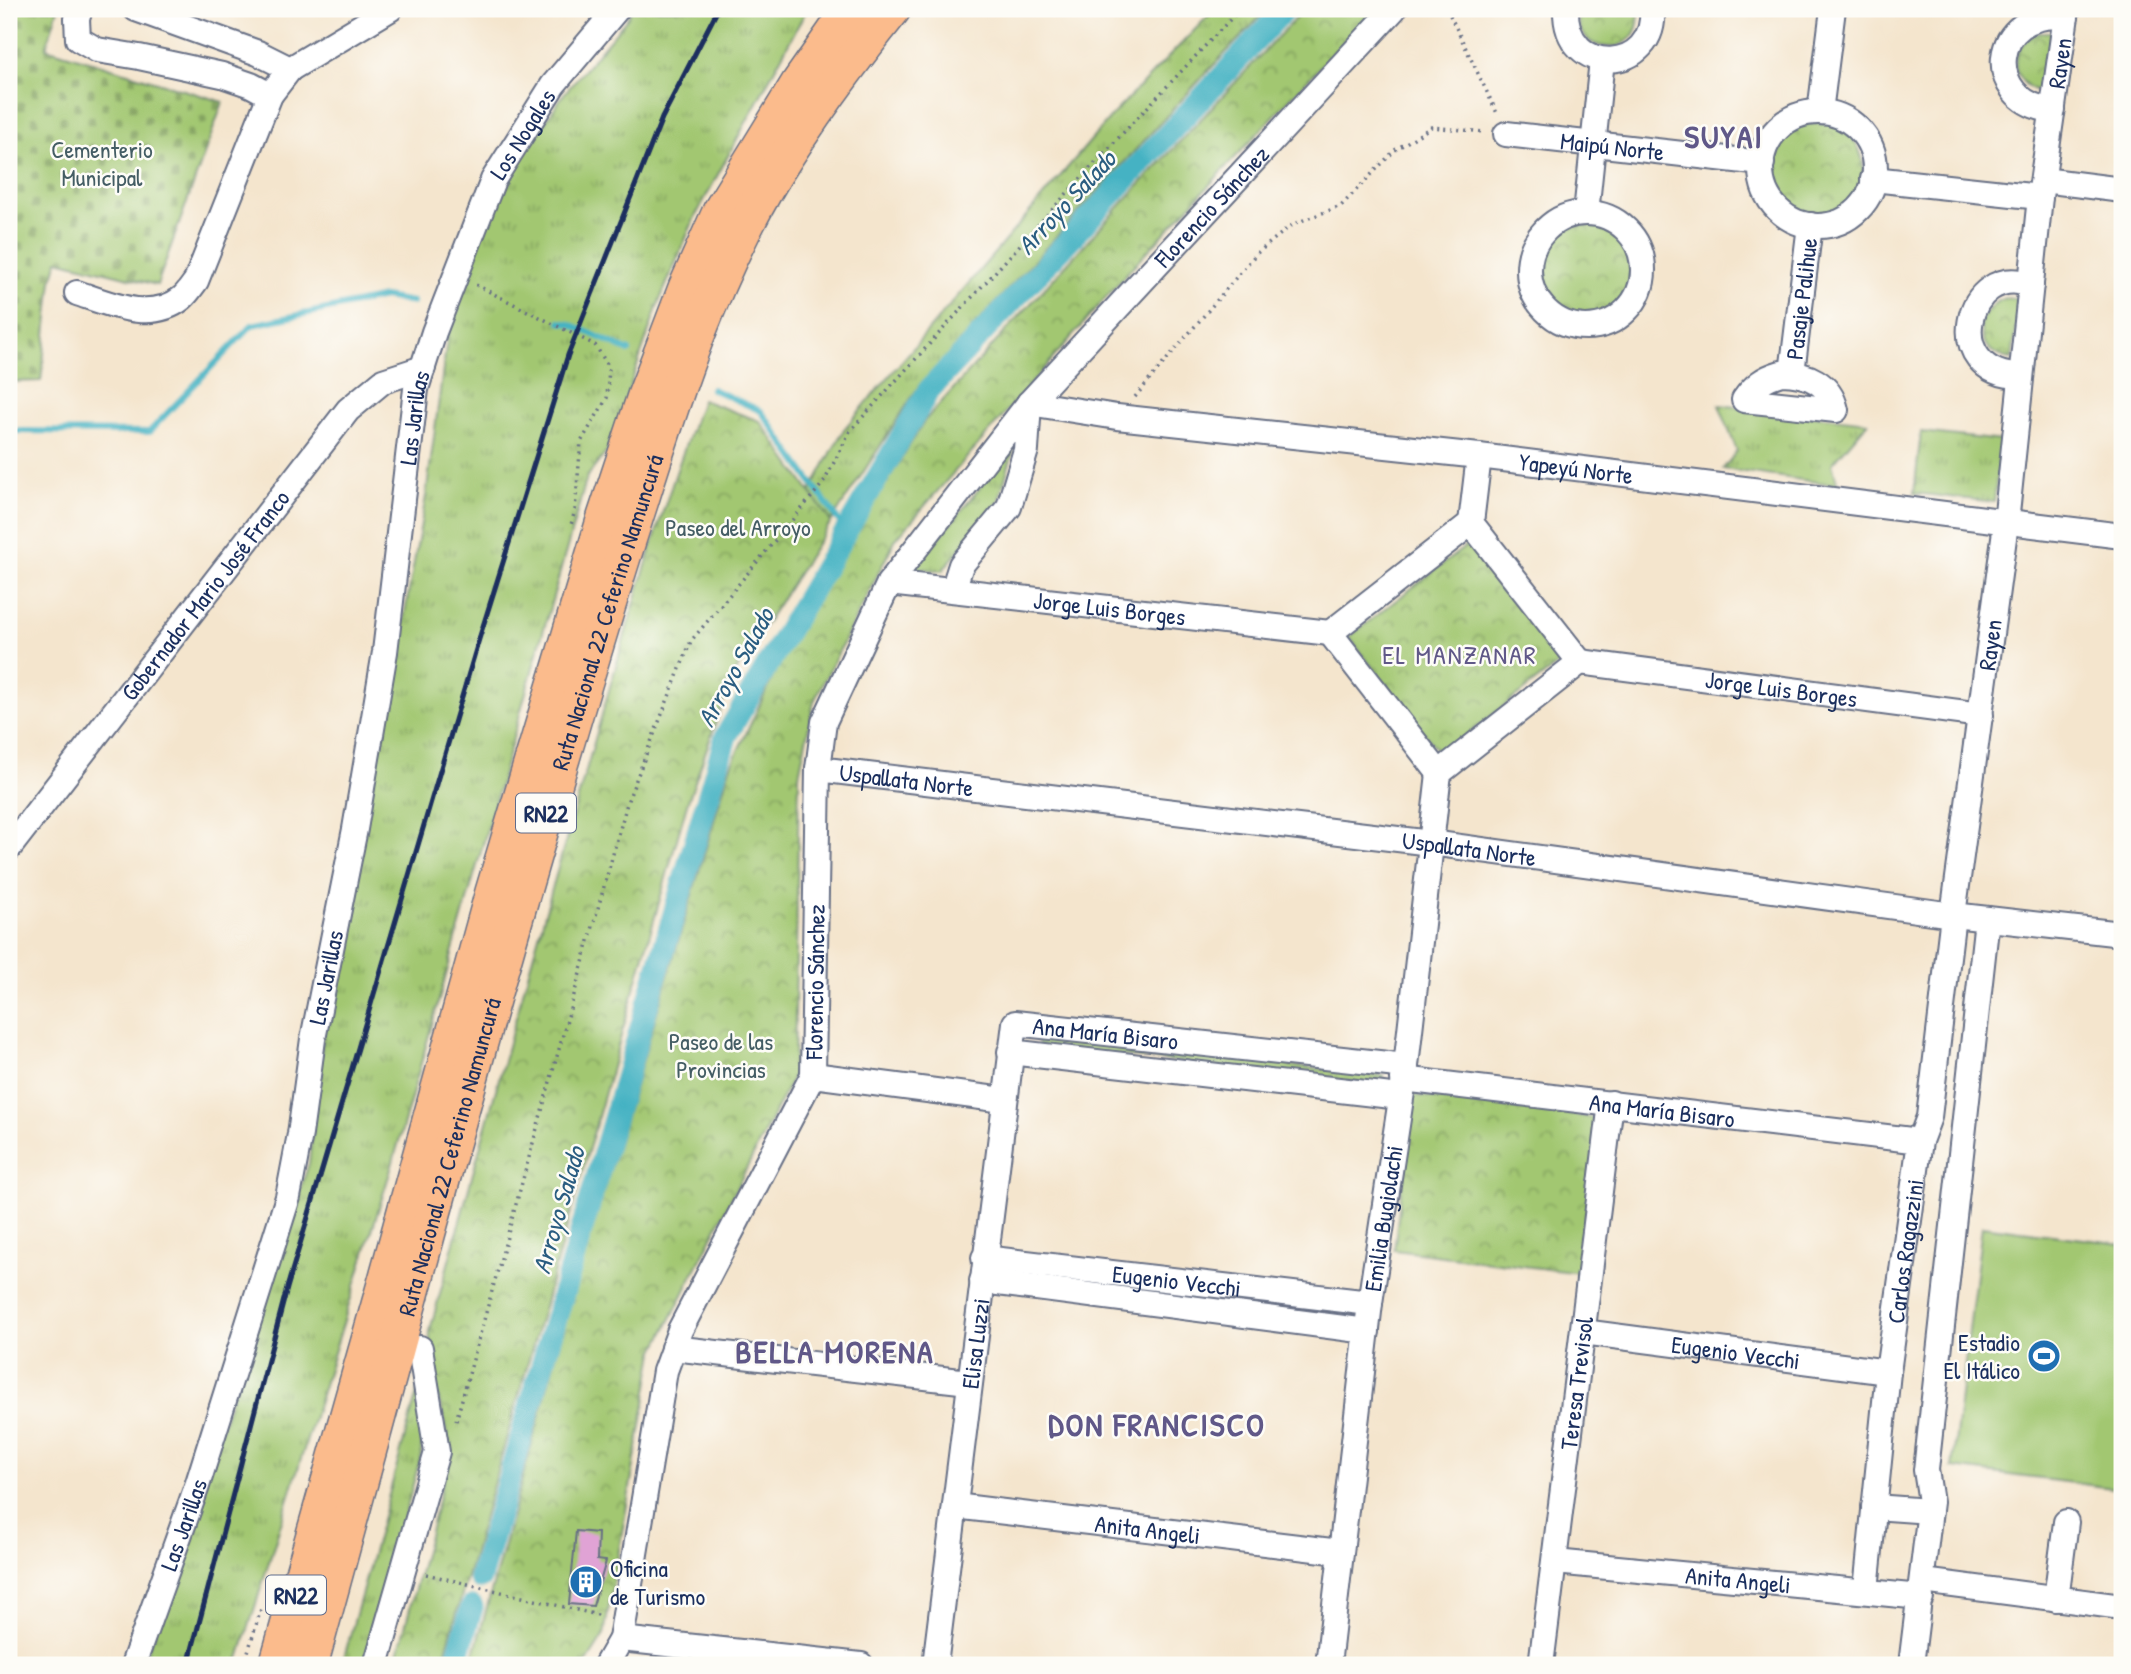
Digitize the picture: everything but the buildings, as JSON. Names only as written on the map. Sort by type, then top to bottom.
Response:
[{"type":"highway","points":[[720,212],[824,9]]},
{"type":"highway","name":"Ruta Nacional 22 Ceferino Namuncurá","points":[[277,1665],[493,892],[605,517],[645,396],[720,212],[799,83],[850,9]]},
{"type":"highway","name":"Ruta Nacional 22 Ceferino Namuncurá","points":[[310,1665],[520,902],[597,638],[668,413],[715,294],[743,232],[774,175],[859,52],[893,9]]},
{"type":"highway","points":[[334,1665],[420,1348],[441,1190]]},
{"type":"street","points":[[80,9],[77,19],[78,39],[97,50],[222,75],[251,85],[270,96]]},
{"type":"street","points":[[136,9],[258,54],[290,69]]},
{"type":"street","points":[[77,293],[126,309],[156,311],[182,298],[196,281],[270,96],[290,69],[390,9]]},
{"type":"street","name":"Los Nogales","points":[[455,275],[493,180],[553,85],[617,9]]},
{"type":"street","name":"Florencio Sánchez","points":[[606,1665],[623,1630],[665,1371],[673,1348],[813,1075],[818,769],[824,722],[888,583],[1029,403],[1394,9]]},
{"type":"street","points":[[1566,9],[1565,22],[1578,48],[1590,57],[1602,60],[1619,60],[1642,45],[1650,33],[1653,19],[1651,9]]},
{"type":"street","points":[[1820,112],[1833,9]]},
{"type":"street","name":"Rayen","points":[[1953,915],[2006,523],[2042,188],[2053,110],[2066,13],[2028,21],[2016,30],[2007,43],[2004,58],[2004,73],[2010,87],[2020,99],[2033,106],[2053,110]]},
{"type":"street","points":[[1586,213],[1602,60]]},
{"type":"street","points":[[1820,112],[1833,114],[1850,122],[1864,135],[1872,152],[1873,179],[1862,205],[1848,217],[1831,224],[1810,225],[1794,221],[1779,211],[1768,196],[1762,178],[1762,163],[1768,141],[1780,126],[1796,116],[1820,112]]},
{"type":"street","name":"Maipú Norte","points":[[1506,134],[1762,163]]},
{"type":"street","points":[[1873,179],[2122,190]]},
{"type":"street","points":[[1586,213],[1613,219],[1627,230],[1637,244],[1642,259],[1643,276],[1638,293],[1629,307],[1616,318],[1599,325],[1580,327],[1562,322],[1547,311],[1535,296],[1530,278],[1530,259],[1536,242],[1548,227],[1564,217],[1586,213]]},
{"type":"street","name":"Pasaje Palihue","points":[[1792,373],[1810,225]]},
{"type":"street","name":"Las Jarillas","points":[[133,1665],[197,1486],[288,1196],[300,1134],[313,1039],[355,829],[385,652],[416,389],[455,275]]},
{"type":"street","points":[[2021,376],[1998,373],[1985,365],[1969,339],[1969,324],[1972,309],[1993,287],[2008,282],[2031,285]]},
{"type":"street","name":"Gobernador Mario José Franco","points":[[9,848],[348,410],[383,381],[423,368]]},
{"type":"street","points":[[953,590],[961,565],[1009,508],[1026,450],[1029,403]]},
{"type":"street","name":"Yapeyú Norte","points":[[1029,403],[1117,417],[1479,456],[2122,536]]},
{"type":"street","points":[[1471,523],[1330,633],[1439,773],[1580,662],[1471,523],[1479,456]]},
{"type":"street","name":"Jorge Luis Borges","points":[[888,583],[1330,633]]},
{"type":"street","name":"Jorge Luis Borges","points":[[1580,662],[1981,715]]},
{"type":"street","name":"Uspallata Norte","points":[[818,769],[1431,842],[1953,915],[2122,934]]},
{"type":"street","name":"Emilia Bugiolachi","points":[[1328,1665],[1370,1303],[1403,1081],[1439,773]]},
{"type":"street","name":"Carlos Ragazzini","points":[[1866,1590],[1888,1372],[1920,1141],[1929,1117],[1953,915]]},
{"type":"street","points":[[1911,1665],[1930,1506],[1926,1470],[1987,919]]},
{"type":"street","name":"Ana María Bisaro","points":[[1015,1023],[1403,1081]]},
{"type":"street","name":"Elisa Luzzi","points":[[935,1665],[1015,1023]]},
{"type":"street","name":"Ana María Bisaro","points":[[1010,1052],[1403,1081],[1612,1102],[1920,1141]]},
{"type":"street","points":[[813,1075],[1004,1100]]},
{"type":"street","name":"Teresa Trevisol","points":[[1541,1665],[1612,1102]]},
{"type":"street","name":"Eugenio Vecchi","points":[[983,1269],[1370,1303]]},
{"type":"street","name":"Eugenio Vecchi","points":[[983,1269],[1367,1331]]},
{"type":"street","name":"Eugenio Vecchi","points":[[1583,1332],[1888,1372]]},
{"type":"street","points":[[376,1665],[437,1452],[420,1348]]},
{"type":"street","points":[[673,1348],[969,1382]]},
{"type":"street","name":"Anita Angeli","points":[[955,1506],[1340,1552]]},
{"type":"street","points":[[1874,1507],[1930,1506]]},
{"type":"street","points":[[2056,1599],[2066,1522]]},
{"type":"street","name":"Anita Angeli","points":[[1555,1562],[1866,1590],[1922,1589],[2122,1607]]},
{"type":"street","points":[[623,1630],[861,1665]]},
{"type":"path","points":[[437,1452],[452,1433],[628,800],[691,640],[824,482],[850,431],[1090,167],[1240,9]]},
{"type":"path","points":[[1117,417],[1256,254],[1293,224],[1342,206],[1395,149],[1431,127],[1506,134],[1447,9]]},
{"type":"path","points":[[455,275],[595,345],[609,367],[607,398],[581,442],[575,510],[568,537]]},
{"type":"path","points":[[404,1568],[493,1591],[623,1630]]},
{"type":"path","points":[[244,1665],[263,1604]]},
{"type":"green space","name":"Cementerio Municipal","points":[[9,9],[58,9],[46,48],[223,102],[157,285],[58,260],[52,281],[41,381],[9,382]]},
{"type":"green space","points":[[632,9],[807,9],[694,219],[659,302],[608,450],[587,477],[391,1169],[237,1665],[143,1665],[309,1163],[324,1027],[387,712],[426,496],[450,317],[486,223],[521,158],[563,95],[626,20]]},
{"type":"green space","points":[[1215,9],[1268,9],[919,386],[831,522],[810,492],[844,429],[1116,111]]},
{"type":"green space","name":"Paseo de las Provincias","points":[[1304,9],[1374,9],[1128,272],[895,540],[814,701],[799,775],[794,1074],[654,1352],[604,1635],[585,1665],[471,1665],[570,1305],[730,767],[792,637],[925,420]]},
{"type":"green space","points":[[1579,9],[1638,9],[1637,26],[1631,38],[1620,45],[1608,47],[1595,44],[1585,37],[1579,25]]},
{"type":"green space","points":[[2041,32],[2051,32],[2047,93],[2024,83],[2018,75],[2016,65],[2016,56],[2021,46]]},
{"type":"green space","points":[[1818,123],[1835,126],[1850,136],[1860,151],[1863,168],[1860,185],[1850,200],[1835,210],[1818,213],[1801,210],[1786,200],[1776,185],[1773,168],[1776,151],[1786,136],[1801,126]]},
{"type":"green space","points":[[1586,225],[1603,228],[1618,238],[1628,253],[1631,270],[1628,287],[1618,302],[1603,312],[1586,315],[1569,312],[1554,302],[1544,287],[1541,270],[1544,253],[1554,238],[1569,228]]},
{"type":"green space","points":[[2006,298],[2019,299],[2012,359],[1990,349],[1983,341],[1981,332],[1986,312]]},
{"type":"green space","name":"Paseo del Arroyo","points":[[702,400],[760,421],[831,522],[733,675],[687,804],[442,1665],[395,1665],[450,1455],[443,1415],[429,1364],[430,1330],[626,632],[669,492]]},
{"type":"green space","points":[[1719,405],[1868,422],[1832,464],[1838,485],[1723,469],[1737,451]]},
{"type":"green space","points":[[1921,432],[2001,441],[1994,502],[1914,493]]},
{"type":"green space","points":[[1015,445],[998,503],[942,571],[914,568]]},
{"type":"green space","points":[[1470,543],[1562,661],[1441,755],[1349,637]]},
{"type":"green space","points":[[1039,1037],[1384,1076],[1384,1085],[1038,1046]]},
{"type":"green space","points":[[1413,1095],[1598,1118],[1579,1273],[1394,1250]]},
{"type":"green space","name":"Estadio El Itálico","points":[[1982,1226],[2122,1244],[2122,1489],[1952,1468]]},
{"type":"green space","points":[[417,1393],[423,1412],[421,1455],[365,1665],[342,1665]]},
{"type":"waterway","name":"Arroyo Salado","points":[[480,1578],[726,736],[929,390],[1285,9]]},
{"type":"waterway","points":[[9,431],[149,432],[252,325],[384,297],[413,302]]},
{"type":"waterway","points":[[560,322],[629,351]]},
{"type":"waterway","points":[[712,389],[761,411],[846,531]]},
{"type":"waterway","name":"Arroyo Salado","points":[[455,1665],[472,1607]]},
{"type":"railway","points":[[188,1665],[287,1288],[479,639],[568,355],[662,118],[718,9]]},
{"type":"place","name":"Estadio El Itálico","points":[[2044,1356]]},
{"type":"place","name":"Oficina de Turismo","points":[[586,1582]]},
{"type":"district","name":"SUYAI","points":[[1724,136]]},
{"type":"district","name":"EL MANZANAR","points":[[1460,654]]},
{"type":"district","name":"BELLA MORENA","points":[[835,1351]]},
{"type":"district","name":"DON FRANCISCO","points":[[1157,1424]]}]
